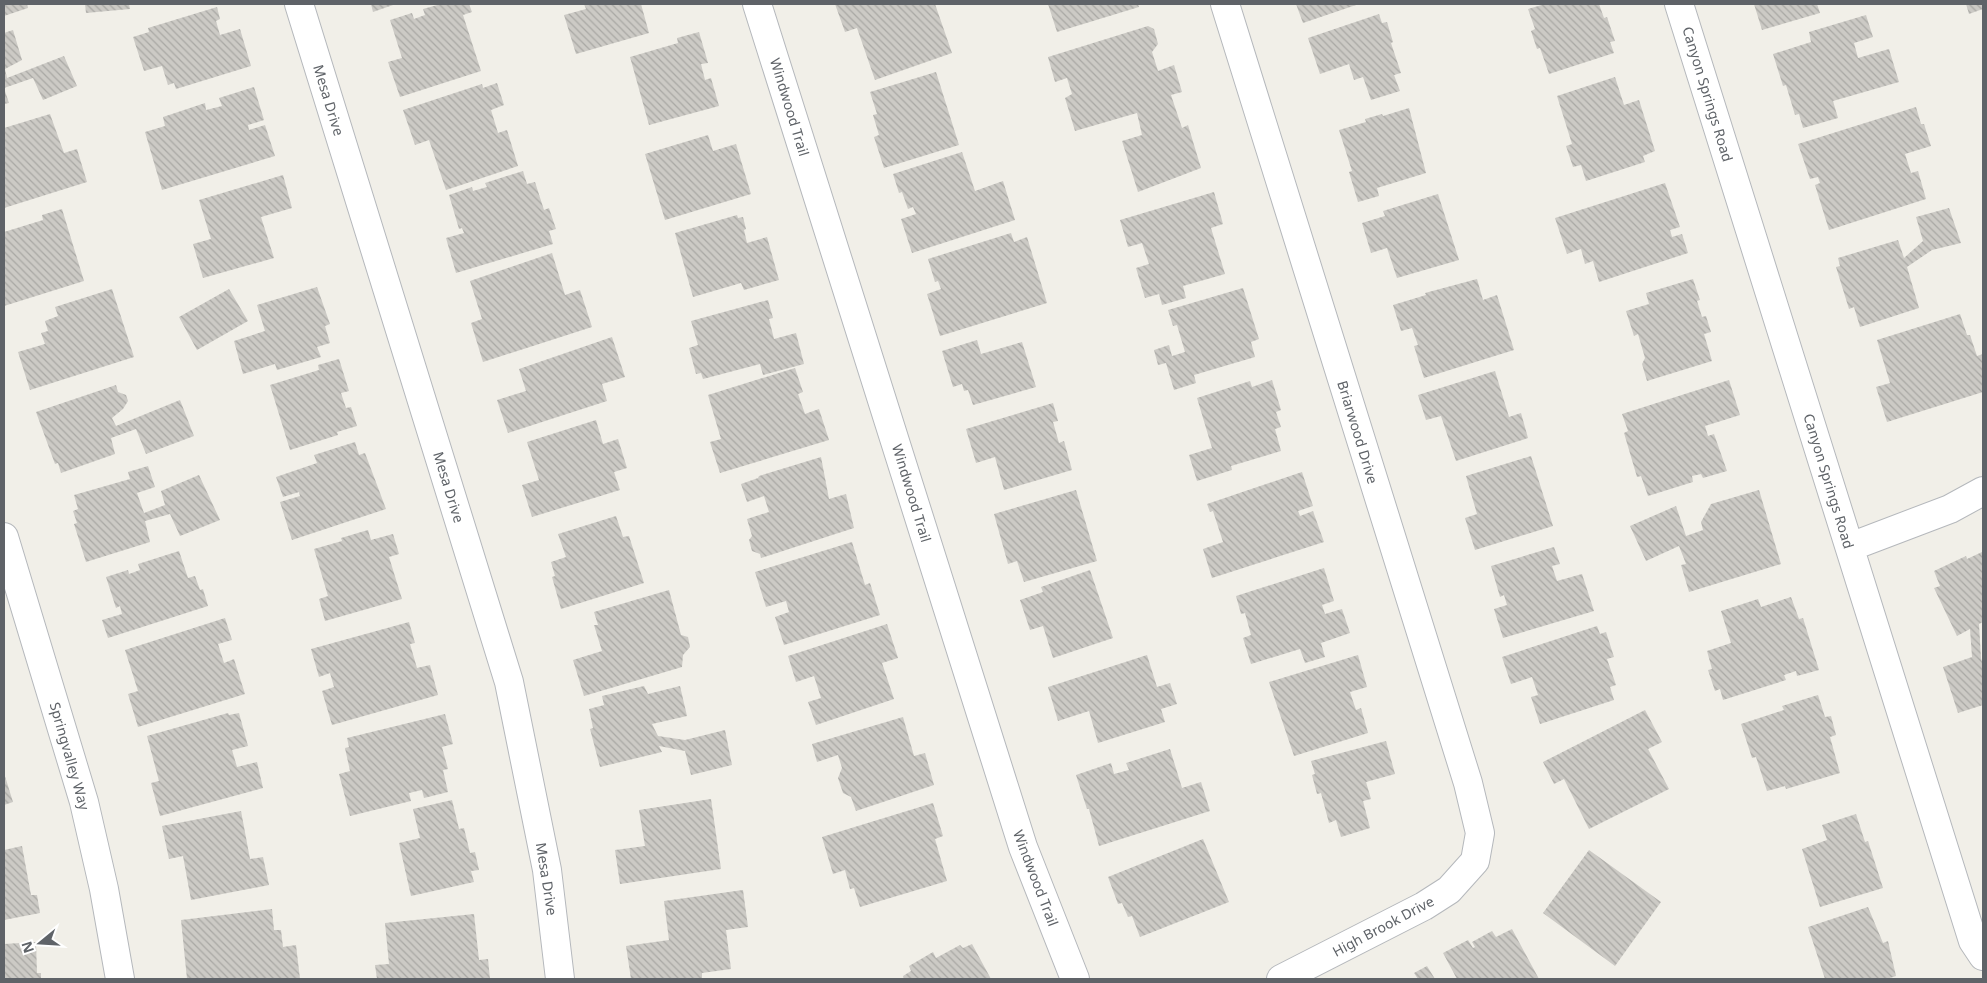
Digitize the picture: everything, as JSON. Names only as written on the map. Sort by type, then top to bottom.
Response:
[{"type":"street","name":"Mesa Drive","points":[[300,4],[509,682],[547,870],[560,979]]},
{"type":"street","name":"Windwood Trail","points":[[758,4],[1023,847],[1075,979]]},
{"type":"street","name":"Briarwood Drive","points":[[1225,4],[1468,783],[1480,832],[1475,861]]},
{"type":"street","name":"Canyon Springs Road","points":[[1679,4],[1973,940],[1983,956]]},
{"type":"street","points":[[1850,547],[1950,509],[1983,491]]},
{"type":"street","name":"Springvalley Way","points":[[4,536],[84,802],[104,889],[120,979]]},
{"type":"street","name":"High Brook Drive","points":[[1281,979],[1424,906],[1450,890],[1475,861]]},
{"type":"building","points":[[4,4],[27,4],[28,8],[4,16]]},
{"type":"building","points":[[85,4],[129,4],[130,9],[86,13]]},
{"type":"building","points":[[371,4],[396,4],[373,12]]},
{"type":"building","points":[[441,4],[469,4],[472,12],[463,15],[481,71],[400,97],[388,62],[402,58],[390,20],[412,13],[414,19],[425,15],[423,9]]},
{"type":"building","points":[[584,4],[641,4],[649,33],[576,54],[564,15],[586,9]]},
{"type":"building","points":[[835,4],[935,4],[952,53],[875,80],[857,28],[845,32]]},
{"type":"building","points":[[1048,4],[1138,4],[1139,7],[1057,32]]},
{"type":"building","points":[[1296,4],[1359,4],[1303,23]]},
{"type":"building","points":[[1545,4],[1599,4],[1604,18],[1607,17],[1615,41],[1610,42],[1614,53],[1549,74],[1540,48],[1537,49],[1531,31],[1535,29],[1528,9]]},
{"type":"building","points":[[1754,4],[1817,4],[1820,13],[1762,30]]},
{"type":"building","points":[[1966,4],[1983,4],[1983,9],[1969,14]]},
{"type":"building","points":[[217,7],[220,19],[216,21],[220,35],[240,29],[251,66],[176,89],[174,83],[168,85],[162,66],[144,71],[133,37],[149,32],[148,28]]},
{"type":"building","points":[[1379,14],[1382,23],[1387,22],[1393,42],[1391,43],[1401,73],[1394,75],[1400,91],[1371,100],[1363,77],[1354,80],[1349,64],[1320,74],[1308,38]]},
{"type":"building","points":[[1866,15],[1873,37],[1854,43],[1858,58],[1889,49],[1899,82],[1833,101],[1838,118],[1803,128],[1799,114],[1795,115],[1786,85],[1783,86],[1773,54],[1811,42],[1809,32]]},
{"type":"building","points":[[1148,26],[1154,29],[1158,44],[1152,52],[1158,71],[1174,65],[1182,92],[1171,95],[1182,128],[1188,125],[1201,168],[1138,192],[1122,141],[1142,135],[1137,113],[1075,131],[1065,98],[1072,94],[1067,78],[1055,82],[1048,57]]},
{"type":"building","points":[[13,30],[22,60],[5,69],[7,78],[64,56],[77,86],[43,100],[33,78],[4,88],[4,33]]},
{"type":"building","points":[[699,32],[708,63],[701,64],[705,80],[711,78],[719,106],[649,125],[630,57],[678,43],[677,38]]},
{"type":"building","points":[[936,72],[959,145],[884,168],[874,137],[879,135],[873,115],[877,114],[870,92]]},
{"type":"building","points":[[1615,77],[1624,105],[1639,100],[1655,151],[1643,156],[1645,162],[1586,181],[1581,165],[1573,167],[1566,146],[1572,144],[1557,96]]},
{"type":"building","points":[[497,83],[504,105],[491,110],[498,133],[507,130],[518,166],[446,190],[429,140],[415,145],[403,110],[482,84],[483,88]]},
{"type":"building","points":[[254,87],[264,120],[248,125],[249,130],[265,125],[275,156],[162,190],[145,132],[165,126],[163,117],[205,103],[206,110],[222,106],[219,98]]},
{"type":"building","points":[[4,88],[9,103],[4,104]]},
{"type":"building","points":[[1916,107],[1931,146],[1905,154],[1911,173],[1918,171],[1926,199],[1829,230],[1815,185],[1820,183],[1818,177],[1810,179],[1798,144]]},
{"type":"building","points":[[1409,108],[1426,173],[1377,188],[1379,196],[1358,202],[1349,172],[1352,171],[1339,130],[1366,122],[1365,119]]},
{"type":"building","points":[[50,114],[64,153],[77,149],[87,182],[4,208],[4,128]]},
{"type":"building","points":[[708,135],[713,151],[736,144],[751,194],[665,220],[645,154]]},
{"type":"building","points":[[962,152],[975,191],[1003,181],[1015,220],[912,253],[901,219],[916,214],[913,207],[908,209],[902,192],[899,193],[893,174]]},
{"type":"building","points":[[523,171],[527,184],[535,182],[544,210],[549,208],[556,229],[549,231],[553,244],[456,273],[446,238],[464,233],[462,228],[459,229],[449,195],[472,187],[473,191],[487,187],[485,183]]},
{"type":"building","points":[[283,175],[292,208],[261,217],[274,258],[203,278],[193,244],[211,239],[199,200]]},
{"type":"building","points":[[1665,183],[1680,227],[1670,230],[1672,237],[1682,234],[1688,253],[1599,282],[1593,261],[1585,264],[1581,249],[1567,254],[1555,218]]},
{"type":"building","points":[[1214,192],[1223,224],[1211,228],[1225,274],[1183,286],[1186,298],[1162,305],[1159,294],[1145,298],[1136,268],[1149,264],[1142,243],[1128,247],[1120,220]]},
{"type":"building","points":[[1438,194],[1459,260],[1397,278],[1387,248],[1371,253],[1362,223],[1385,216],[1383,211]]},
{"type":"building","points":[[1949,208],[1961,243],[1932,250],[1907,267],[1919,308],[1860,327],[1854,307],[1849,309],[1836,267],[1840,266],[1838,258],[1898,240],[1904,258],[1923,241],[1916,217]]},
{"type":"building","points":[[62,209],[84,281],[4,306],[4,232],[43,220],[42,215]]},
{"type":"building","points":[[737,215],[738,218],[743,217],[747,243],[767,237],[779,280],[744,290],[741,283],[693,297],[675,233]]},
{"type":"building","points":[[1011,233],[1014,242],[1027,237],[1047,303],[940,336],[927,294],[941,289],[938,281],[935,282],[928,259]]},
{"type":"building","points":[[552,253],[565,295],[580,290],[592,327],[483,362],[471,323],[482,319],[470,281]]},
{"type":"building","points":[[1477,279],[1483,300],[1497,295],[1514,350],[1424,378],[1414,346],[1418,345],[1412,328],[1401,331],[1393,305],[1426,295],[1425,293]]},
{"type":"building","points":[[1693,279],[1700,300],[1697,301],[1702,317],[1706,316],[1711,332],[1704,334],[1712,361],[1647,381],[1642,364],[1645,358],[1638,334],[1634,336],[1626,311],[1649,304],[1646,293]]},
{"type":"building","points":[[317,287],[330,324],[325,326],[330,343],[317,347],[321,357],[277,370],[275,364],[243,374],[234,341],[265,331],[257,305]]},
{"type":"building","points":[[1243,288],[1259,339],[1251,342],[1255,357],[1194,375],[1196,383],[1174,390],[1166,363],[1158,365],[1154,350],[1169,345],[1172,356],[1185,352],[1177,325],[1173,326],[1168,310]]},
{"type":"building","points":[[112,289],[134,357],[30,390],[18,352],[45,344],[41,333],[48,331],[45,321],[58,316],[55,307]]},
{"type":"building","points":[[229,289],[248,321],[197,350],[179,317]]},
{"type":"building","points":[[768,300],[773,318],[769,319],[774,339],[796,333],[804,364],[763,375],[760,364],[703,379],[701,373],[696,374],[689,348],[698,345],[691,321]]},
{"type":"building","points":[[1960,314],[1977,356],[1983,354],[1983,392],[1887,422],[1876,387],[1890,383],[1877,340]]},
{"type":"building","points":[[612,337],[625,377],[602,384],[607,401],[508,433],[497,400],[526,391],[519,369]]},
{"type":"building","points":[[977,340],[981,354],[1022,342],[1036,387],[973,405],[968,390],[964,391],[962,384],[953,387],[942,351]]},
{"type":"building","points":[[339,359],[349,391],[341,393],[346,408],[351,407],[357,426],[337,432],[338,435],[290,450],[270,385],[319,370],[318,365]]},
{"type":"building","points":[[795,368],[803,392],[798,394],[805,414],[819,409],[829,440],[720,473],[710,442],[721,439],[708,395]]},
{"type":"building","points":[[1495,371],[1509,417],[1521,413],[1528,438],[1456,461],[1441,416],[1426,420],[1418,395]]},
{"type":"building","points":[[1272,380],[1281,410],[1276,412],[1281,427],[1275,429],[1281,451],[1231,466],[1232,470],[1197,481],[1189,455],[1212,448],[1197,398],[1250,381],[1252,387]]},
{"type":"building","points":[[1729,380],[1740,415],[1705,426],[1708,436],[1714,434],[1727,471],[1703,478],[1701,474],[1692,476],[1693,482],[1648,496],[1641,476],[1637,477],[1624,433],[1628,431],[1622,414]]},
{"type":"building","points":[[116,385],[118,392],[126,395],[128,401],[123,409],[112,418],[116,426],[180,400],[194,436],[146,454],[136,429],[111,438],[115,454],[61,473],[58,463],[55,464],[36,412]]},
{"type":"building","points":[[1053,403],[1058,421],[1053,422],[1059,443],[1064,441],[1072,470],[1004,490],[995,457],[976,463],[966,429]]},
{"type":"building","points":[[596,420],[603,444],[618,439],[627,468],[614,472],[620,490],[532,517],[522,485],[539,480],[527,442]]},
{"type":"building","points":[[355,442],[359,455],[365,453],[386,509],[292,540],[280,502],[300,496],[299,492],[283,497],[276,477],[317,463],[314,455]]},
{"type":"building","points":[[1531,456],[1553,526],[1475,550],[1465,518],[1477,514],[1466,476]]},
{"type":"building","points":[[821,457],[829,499],[846,494],[854,528],[761,558],[760,554],[752,551],[749,540],[752,536],[747,519],[769,512],[764,496],[747,502],[741,484],[759,476]]},
{"type":"building","points":[[148,466],[155,487],[137,493],[144,513],[165,505],[161,491],[199,475],[220,520],[180,536],[170,514],[145,521],[150,542],[86,562],[74,524],[77,523],[73,511],[78,509],[74,495],[130,479],[128,472]]},
{"type":"building","points":[[1302,472],[1313,506],[1298,511],[1300,516],[1313,511],[1324,542],[1212,578],[1203,549],[1223,542],[1213,511],[1210,512],[1207,504]]},
{"type":"building","points":[[1076,490],[1097,561],[1024,582],[1017,561],[1008,564],[994,514]]},
{"type":"building","points":[[1759,490],[1781,564],[1689,592],[1681,565],[1686,564],[1679,546],[1646,561],[1630,526],[1676,506],[1686,536],[1703,530],[1701,522],[1711,504]]},
{"type":"building","points":[[616,516],[623,537],[629,536],[644,583],[561,609],[552,577],[555,576],[551,562],[566,557],[558,534]]},
{"type":"building","points":[[368,530],[371,540],[393,534],[399,554],[389,557],[402,599],[325,621],[319,599],[328,596],[314,549],[342,541],[341,538]]},
{"type":"building","points":[[852,542],[865,585],[870,583],[880,615],[784,645],[775,617],[789,612],[786,601],[766,607],[755,572]]},
{"type":"building","points":[[1554,547],[1560,564],[1552,566],[1557,581],[1582,574],[1594,611],[1503,638],[1494,609],[1507,605],[1504,595],[1500,597],[1491,566]]},
{"type":"building","points":[[179,551],[188,578],[195,576],[200,590],[203,589],[208,606],[108,638],[102,620],[122,614],[120,606],[116,608],[106,577],[128,570],[129,574],[140,570],[138,564]]},
{"type":"building","points":[[1982,552],[1983,622],[1979,624],[1983,666],[1983,705],[1958,713],[1943,667],[1972,657],[1970,629],[1957,636],[1934,588],[1940,586],[1934,571],[1966,556],[1967,559]]},
{"type":"building","points":[[1324,568],[1334,601],[1322,605],[1325,614],[1342,609],[1350,633],[1321,643],[1325,657],[1305,663],[1300,649],[1251,664],[1243,638],[1251,635],[1245,613],[1241,614],[1236,596]]},
{"type":"building","points":[[1090,570],[1113,638],[1053,658],[1043,626],[1030,630],[1020,600],[1043,592],[1041,587]]},
{"type":"building","points":[[669,590],[681,635],[688,637],[690,647],[683,655],[682,667],[584,696],[573,660],[602,651],[594,625],[598,625],[594,612]]},
{"type":"building","points":[[1791,597],[1799,619],[1803,618],[1819,670],[1797,676],[1796,671],[1784,675],[1786,680],[1723,700],[1720,689],[1715,691],[1708,670],[1712,669],[1707,651],[1731,643],[1721,611],[1758,599],[1761,607]]},
{"type":"building","points":[[225,618],[232,640],[218,644],[224,663],[234,659],[245,694],[138,727],[128,694],[138,691],[125,650]]},
{"type":"building","points":[[409,622],[415,643],[410,644],[417,668],[430,665],[438,695],[332,725],[322,691],[334,687],[330,673],[319,677],[311,649]]},
{"type":"building","points":[[887,624],[898,658],[882,663],[894,699],[816,725],[808,702],[821,698],[814,676],[796,682],[788,656]]},
{"type":"building","points":[[1597,626],[1600,634],[1606,632],[1614,657],[1607,659],[1616,685],[1610,687],[1614,700],[1540,724],[1531,697],[1538,695],[1532,677],[1511,684],[1502,657]]},
{"type":"building","points":[[1147,655],[1157,687],[1170,683],[1177,704],[1161,709],[1165,722],[1098,743],[1089,711],[1058,721],[1048,687]]},
{"type":"building","points":[[1358,655],[1367,687],[1350,692],[1356,710],[1361,708],[1368,733],[1294,756],[1269,682]]},
{"type":"building","points":[[644,686],[648,694],[680,686],[687,716],[652,724],[658,736],[685,740],[725,730],[732,765],[691,775],[685,751],[659,746],[662,752],[600,767],[590,729],[593,728],[589,709],[604,705],[602,696]]},
{"type":"building","points":[[1818,695],[1825,717],[1831,716],[1836,735],[1830,737],[1840,773],[1786,789],[1785,786],[1767,791],[1756,757],[1752,758],[1741,724],[1784,710],[1782,706]]},
{"type":"building","points":[[1645,710],[1662,742],[1648,749],[1669,789],[1589,829],[1564,779],[1554,784],[1543,762]]},
{"type":"building","points":[[228,713],[229,715],[239,713],[248,746],[232,750],[237,767],[257,762],[263,788],[160,816],[151,783],[159,781],[147,736]]},
{"type":"building","points":[[445,714],[453,744],[442,747],[448,769],[443,770],[448,792],[424,798],[422,790],[409,793],[411,801],[350,816],[339,774],[350,771],[345,748],[349,747],[347,738]]},
{"type":"building","points":[[903,717],[914,756],[925,753],[934,785],[856,811],[851,797],[843,793],[838,778],[842,768],[838,755],[817,762],[812,744]]},
{"type":"building","points":[[1386,741],[1395,774],[1366,782],[1371,799],[1363,801],[1370,828],[1341,837],[1336,820],[1329,823],[1321,793],[1317,794],[1312,775],[1315,774],[1311,761]]},
{"type":"building","points":[[1170,749],[1182,788],[1201,782],[1210,811],[1099,846],[1089,809],[1087,809],[1076,775],[1111,763],[1114,774],[1129,770],[1126,763]]},
{"type":"building","points":[[4,773],[13,802],[4,805]]},
{"type":"building","points":[[711,799],[721,869],[620,884],[615,850],[645,846],[639,810]]},
{"type":"building","points":[[452,800],[459,829],[464,828],[470,853],[475,852],[479,870],[471,871],[474,882],[411,896],[399,843],[420,838],[413,809]]},
{"type":"building","points":[[933,803],[943,836],[935,839],[947,881],[860,907],[854,888],[850,889],[845,870],[833,874],[822,837]]},
{"type":"building","points":[[241,811],[250,859],[263,857],[269,885],[191,900],[183,856],[169,859],[162,826]]},
{"type":"building","points":[[1856,814],[1865,842],[1868,841],[1883,888],[1820,907],[1802,849],[1827,840],[1822,825]]},
{"type":"building","points":[[1203,839],[1229,902],[1140,937],[1132,916],[1128,917],[1122,903],[1118,904],[1108,877]]},
{"type":"building","points":[[22,846],[31,895],[37,895],[40,913],[4,920],[4,850]]},
{"type":"building","points":[[1589,850],[1661,902],[1615,966],[1543,913]]},
{"type":"building","points":[[743,890],[748,927],[726,930],[731,969],[702,973],[702,979],[631,979],[626,946],[669,940],[664,901]]},
{"type":"building","points":[[1868,907],[1883,943],[1888,941],[1896,976],[1887,979],[1825,979],[1808,927]]},
{"type":"building","points":[[272,909],[274,930],[281,930],[283,947],[296,945],[300,979],[187,979],[181,920]]},
{"type":"building","points":[[474,914],[479,960],[488,959],[490,979],[377,979],[375,965],[389,964],[385,923]]},
{"type":"building","points":[[1512,929],[1539,979],[1457,979],[1443,953],[1468,940],[1473,948],[1475,947],[1472,942],[1492,931],[1496,937]]},
{"type":"building","points":[[36,942],[37,973],[41,973],[41,979],[4,979],[4,944]]},
{"type":"building","points":[[972,944],[991,979],[904,979],[903,976],[911,971],[909,966],[933,952],[936,958],[960,945],[963,948]]},
{"type":"building","points":[[1427,966],[1435,979],[1418,979],[1414,973]]}]
